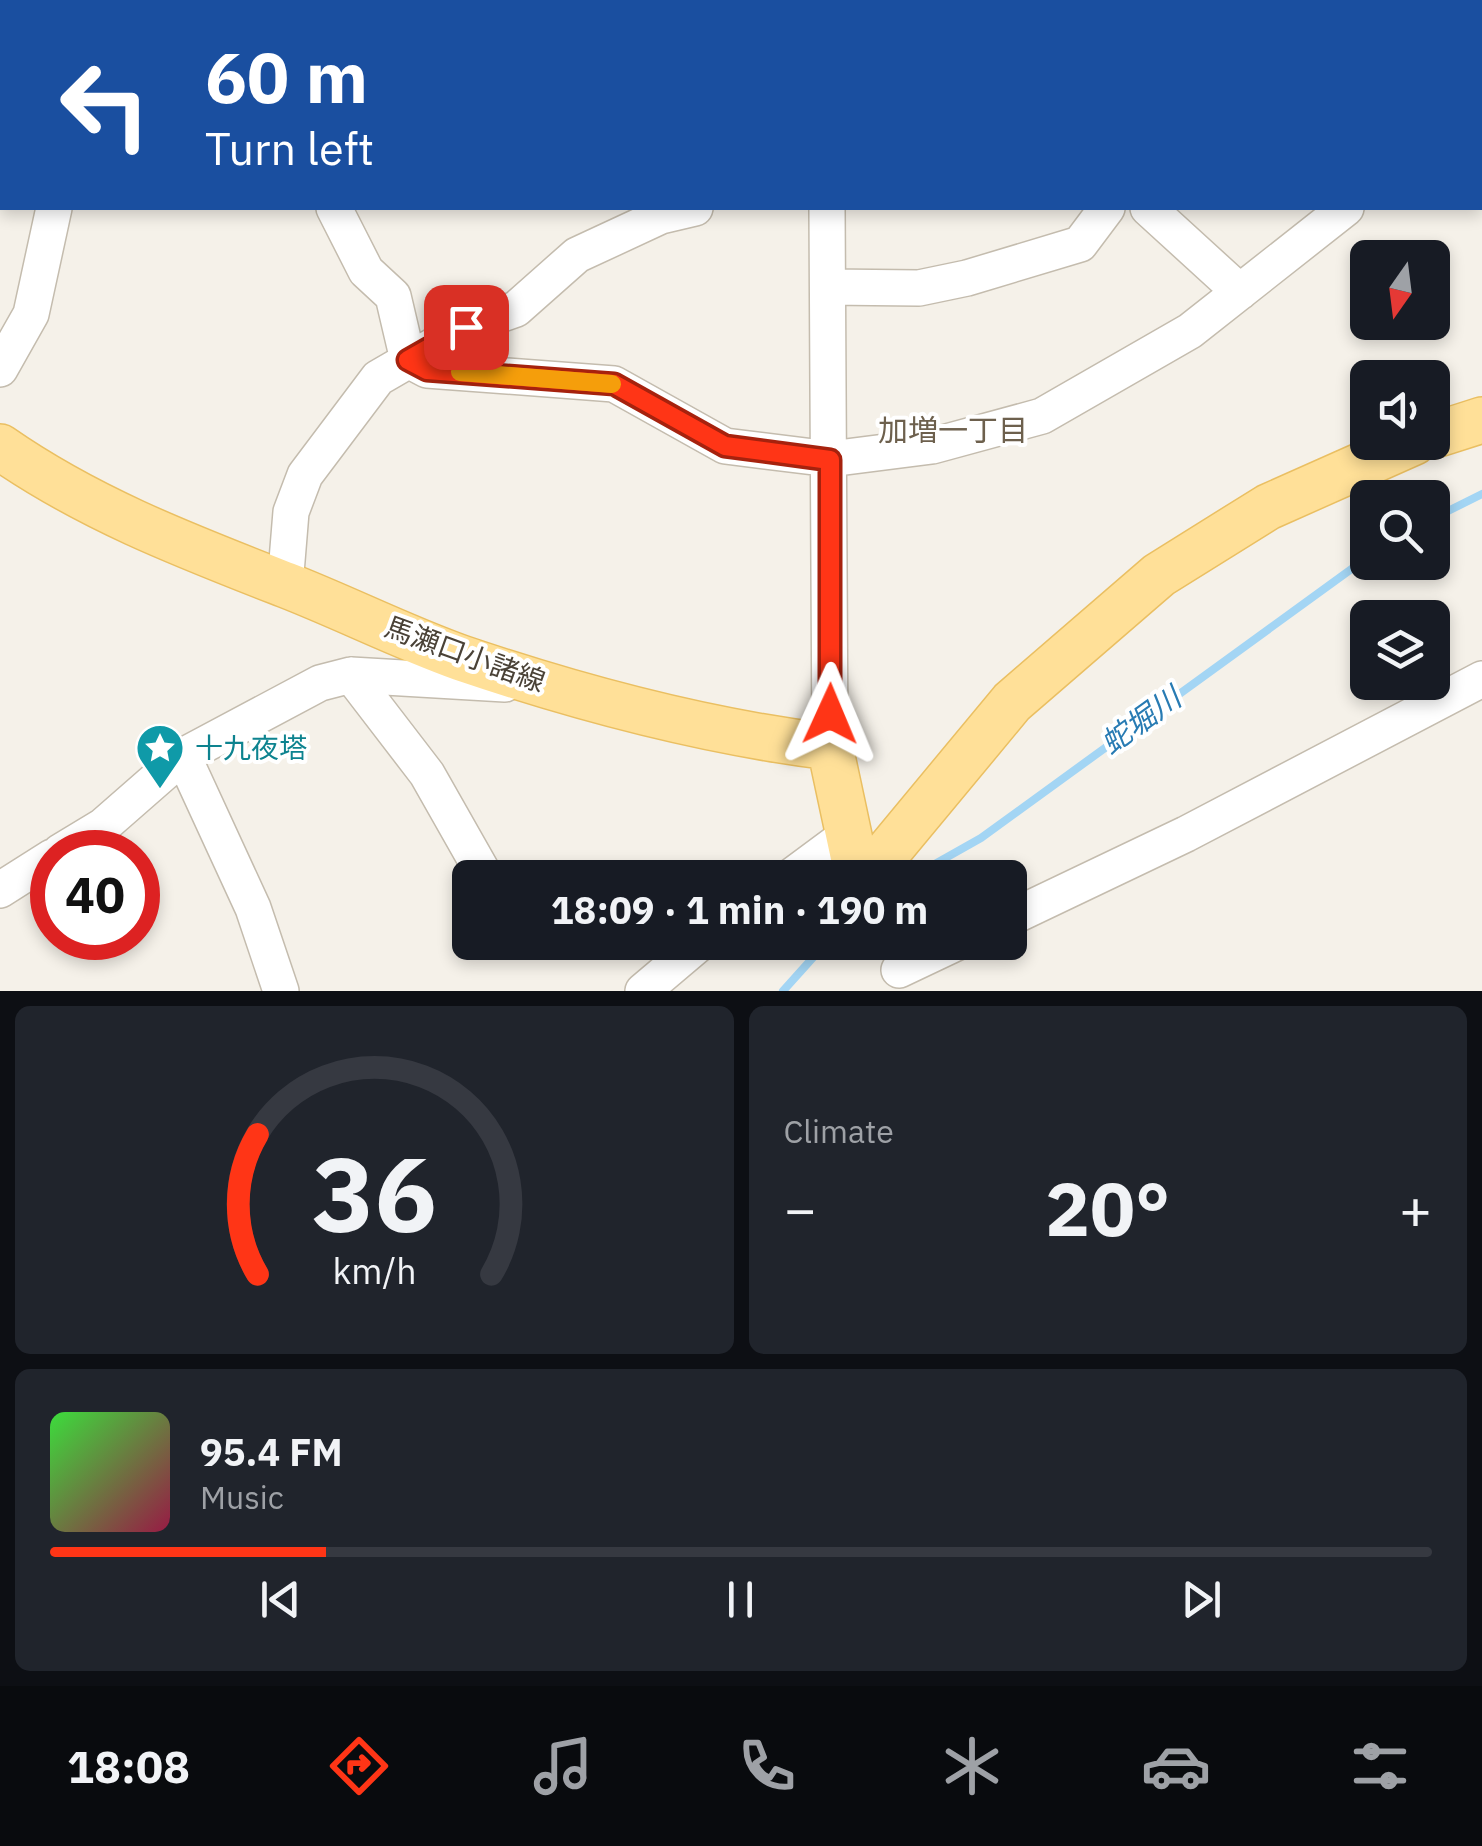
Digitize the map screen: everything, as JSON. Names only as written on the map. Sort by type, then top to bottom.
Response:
[{"type":"main road","points":[[1450,430],[1482,420]]},
{"type":"main road","name":"馬瀬口小諸線","points":[[0,447],[56,486],[175,544],[459,657],[556,687],[776,740],[830,747]]},
{"type":"main road","points":[[881,860],[1012,702],[1159,575],[1268,507],[1374,460]]},
{"type":"main road","points":[[830,747],[853,856]]},
{"type":"street","points":[[0,369],[31,314],[54,210]]},
{"type":"street","points":[[335,210],[366,271],[393,296],[408,360],[427,370],[614,384],[725,446],[830,460],[932,446],[1042,416],[1190,331],[1343,210]]},
{"type":"street","points":[[285,585],[291,512],[305,475],[378,378],[466,327],[516,309],[577,256],[661,216],[686,210]]},
{"type":"street","points":[[827,210],[830,747]]},
{"type":"street","points":[[828,287],[919,288],[967,278],[1080,244],[1106,210]]},
{"type":"street","points":[[1150,210],[1240,292]]},
{"type":"street","points":[[96,830],[184,756],[320,683],[351,676],[556,687]]},
{"type":"street","points":[[351,676],[428,774],[476,860]]},
{"type":"street","points":[[1027,910],[1186,834],[1482,679]]},
{"type":"street","points":[[184,756],[253,908],[281,991]]},
{"type":"street","points":[[0,890],[30,872]]},
{"type":"street","points":[[643,991],[669,960]]},
{"type":"waterway","name":"蛇堀川","points":[[1450,510],[1482,494]]},
{"type":"waterway","name":"蛇堀川","points":[[942,860],[981,838],[1350,570]]},
{"type":"waterway","name":"蛇堀川","points":[[783,991],[811,960]]},
{"type":"slow traffic","points":[[460,372],[612,384]]},
{"type":"place","name":"十九夜塔","points":[[160,790]]},
{"type":"district","name":"加増一丁目","points":[[953,431]]},
{"type":"route","points":[[466,327],[408,360],[427,370],[614,384],[725,446],[830,460],[830,714]]}]
